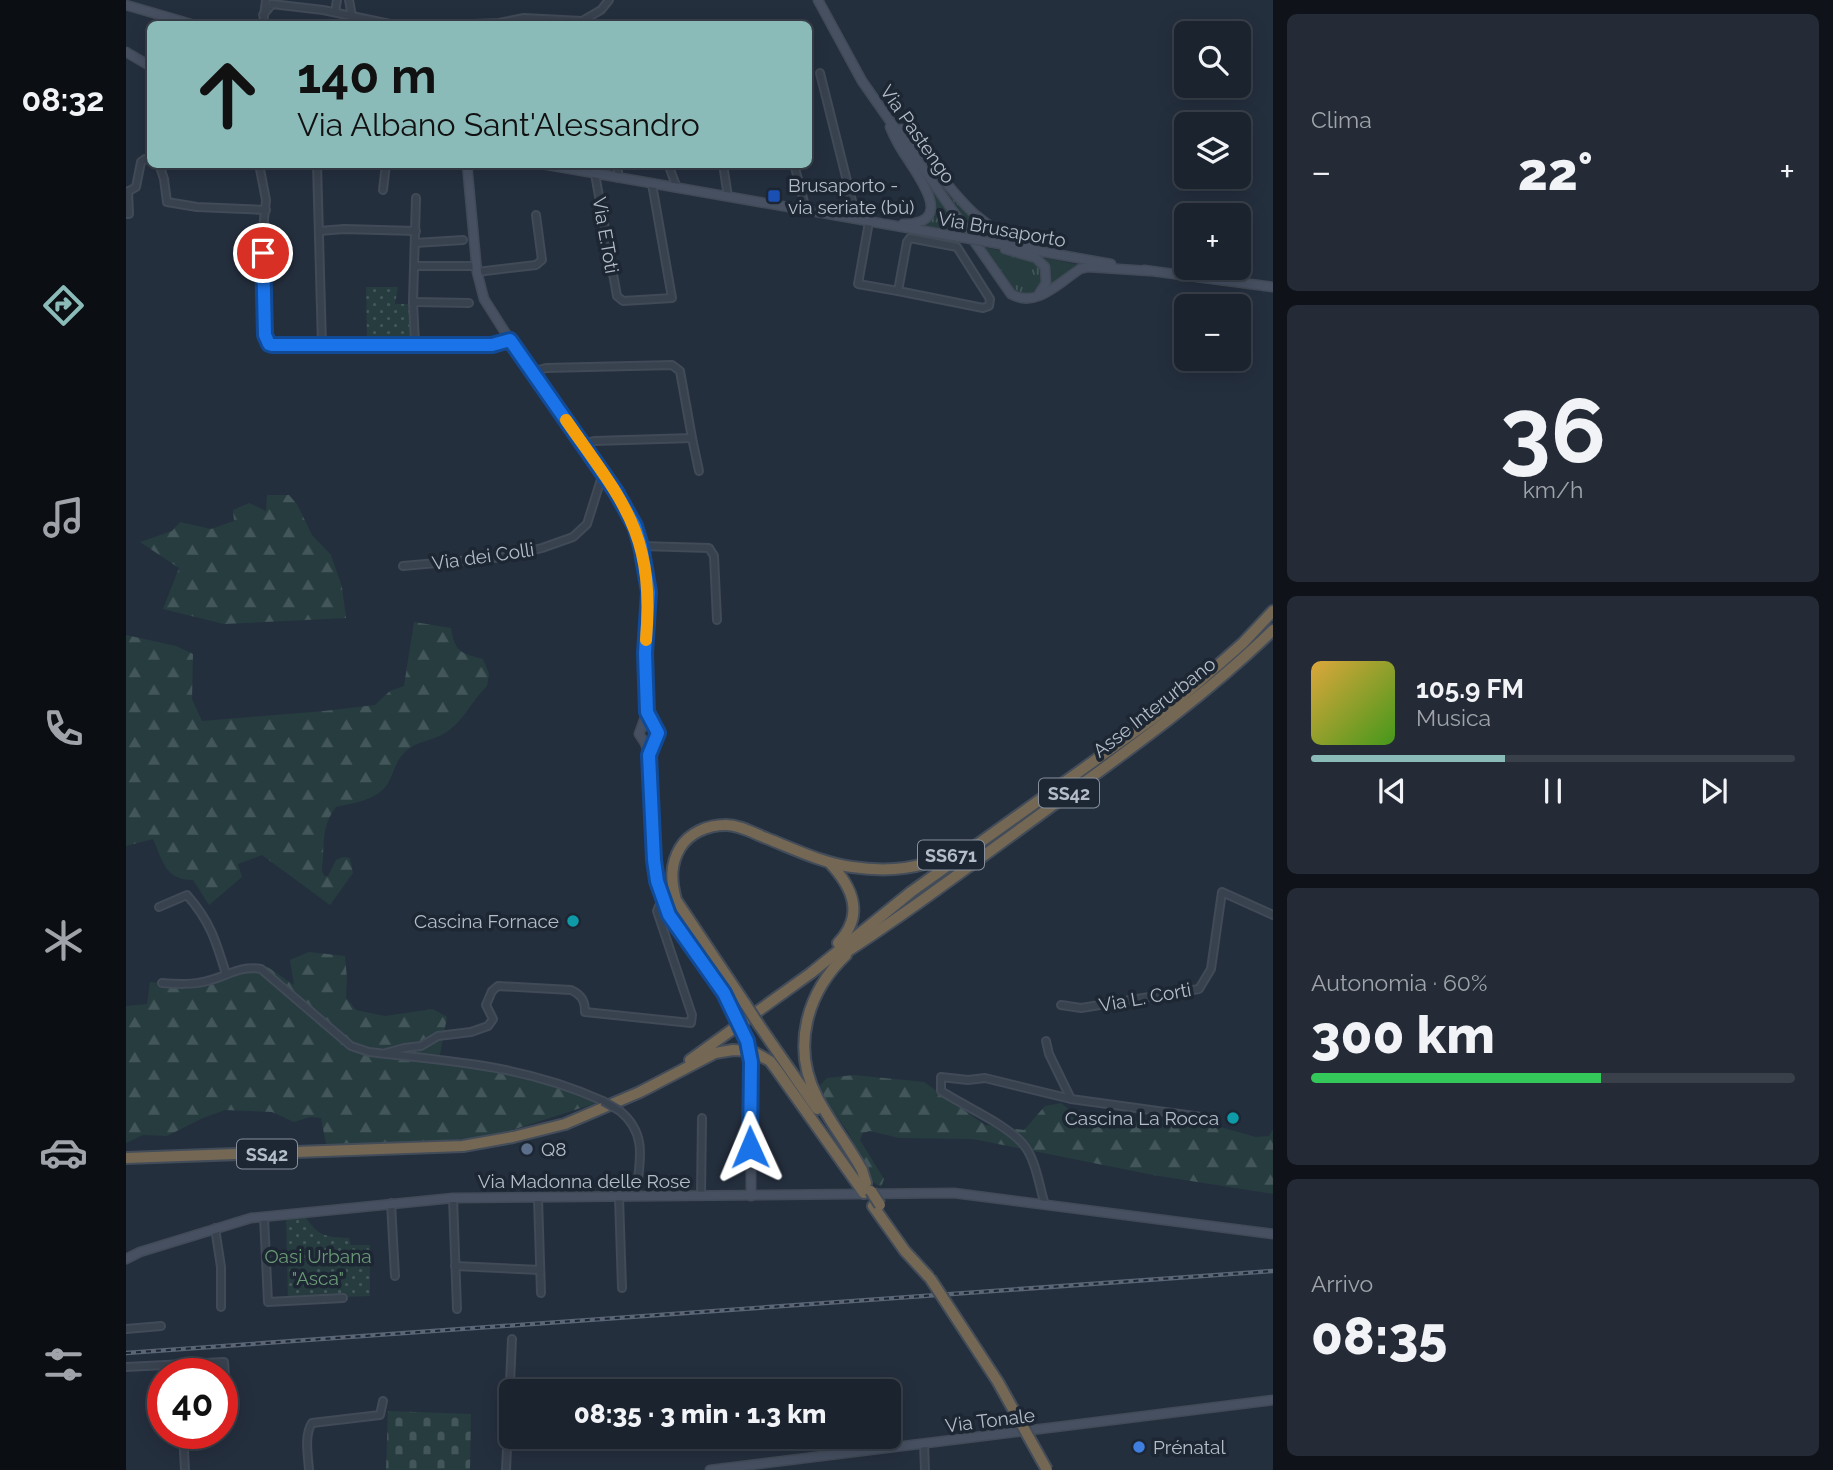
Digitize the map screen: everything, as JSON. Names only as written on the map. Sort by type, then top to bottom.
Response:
[{"type":"highway","name":"Asse Interurbano","points":[[1055,789],[1203,680],[1273,611]]},
{"type":"highway","name":"Asse Interurbano","points":[[811,973],[856,946],[1179,713],[1273,630]]},
{"type":"highway","name":"SS671","points":[[1047,1470],[998,1382],[929,1277],[877,1205],[676,900],[671,876],[680,848],[697,832],[725,825],[743,829],[830,863],[883,871],[931,863],[957,853],[1037,796],[1055,789]]},
{"type":"highway","name":"SS42","points":[[126,1158],[463,1146],[565,1124],[640,1092],[689,1061],[811,973],[911,892],[1055,789]]},
{"type":"highway","points":[[772,1002],[776,991],[831,951],[849,929],[853,911],[851,893],[845,879],[830,863]]},
{"type":"highway","points":[[856,946],[822,982],[808,1012],[803,1039],[806,1070],[816,1097],[862,1170],[867,1189]]},
{"type":"highway","name":"SS671","points":[[640,1092],[715,1053],[733,1050],[758,1054],[776,1069],[867,1189]]},
{"type":"street","points":[[280,0],[295,6]]},
{"type":"street","points":[[335,12],[337,0]]},
{"type":"street","points":[[349,0],[352,16]]},
{"type":"street","points":[[509,21],[524,18],[582,21],[601,10],[609,0]]},
{"type":"street","name":"Via Pastengo","points":[[818,0],[862,81],[1012,294],[1024,300],[1034,298]]},
{"type":"street","points":[[262,21],[269,1],[376,21]]},
{"type":"street","points":[[126,5],[181,21]]},
{"type":"street","points":[[127,55],[147,65]]},
{"type":"street","points":[[820,73],[854,209],[854,219]]},
{"type":"street","points":[[884,111],[896,142],[924,185],[932,204],[928,214],[919,222],[872,222],[858,284],[898,292],[982,308],[986,308],[990,303],[957,247],[910,238],[898,292]]},
{"type":"street","points":[[884,111],[963,204],[982,222],[1000,234],[1089,260]]},
{"type":"street","points":[[126,214],[130,214],[128,191],[136,187],[141,162],[147,159]]},
{"type":"street","points":[[160,168],[167,202],[197,207],[266,210]]},
{"type":"street","points":[[260,168],[266,210],[262,239],[265,335],[269,344],[492,345],[510,340]]},
{"type":"street","points":[[317,168],[322,346]]},
{"type":"street","points":[[383,190],[386,168]]},
{"type":"street","points":[[467,168],[477,269],[484,299],[628,512],[641,546],[649,592],[645,653],[647,712],[639,736],[650,742]]},
{"type":"street","name":"Via Brusaporto","points":[[561,168],[1149,271],[1228,279],[1272,287]]},
{"type":"street","points":[[618,168],[618,178]]},
{"type":"street","points":[[670,168],[677,188]]},
{"type":"street","points":[[724,168],[728,197]]},
{"type":"street","points":[[795,168],[804,202],[802,210]]},
{"type":"street","name":"Via E.Toti","points":[[595,174],[617,296],[623,301],[672,298],[652,184]]},
{"type":"street","points":[[415,344],[413,302],[416,198]]},
{"type":"street","points":[[415,266],[477,269],[536,265],[542,260],[536,215]]},
{"type":"street","points":[[319,232],[344,229],[416,231]]},
{"type":"street","points":[[415,243],[464,240]]},
{"type":"street","points":[[986,242],[1041,262],[1046,272],[1046,283],[1040,294],[1034,298]]},
{"type":"street","points":[[1034,298],[1080,269],[1096,267],[1149,271]]},
{"type":"street","points":[[413,302],[469,303]]},
{"type":"street","points":[[532,372],[547,368],[676,367],[682,377],[699,471]]},
{"type":"street","points":[[583,444],[692,438]]},
{"type":"street","name":"Via dei Colli","points":[[403,566],[504,557],[573,537],[587,524],[603,473]]},
{"type":"street","points":[[641,546],[709,548],[714,556],[716,620]]},
{"type":"street","points":[[647,712],[658,733],[650,742],[649,755],[654,860],[662,899],[669,915],[724,993],[745,1037],[751,1062],[751,1196]]},
{"type":"street","points":[[642,727],[648,724],[654,726]]},
{"type":"street","name":"Via L. Corti","points":[[1061,1005],[1081,1008],[1199,989],[1211,969],[1222,892],[1273,915]]},
{"type":"street","points":[[159,907],[187,895],[203,913],[215,934],[226,974]]},
{"type":"street","points":[[386,1054],[421,1046],[438,1036],[454,1036],[488,1026],[493,1019],[486,1005],[492,991],[498,986],[571,990],[579,994],[585,1004],[585,1012],[691,1023],[692,1015],[657,911],[662,899]]},
{"type":"street","points":[[162,983],[199,983],[252,968],[261,970],[351,1046],[386,1054],[507,1068],[547,1079],[603,1101],[620,1111],[637,1128],[639,1139],[636,1196]]},
{"type":"street","points":[[1046,1041],[1049,1054],[1070,1099]]},
{"type":"street","points":[[1045,1205],[1034,1164],[1023,1144],[1011,1133],[941,1091],[941,1076],[968,1080],[985,1079],[1070,1099],[1216,1119]]},
{"type":"street","points":[[701,1196],[702,1118]]},
{"type":"street","name":"Via Madonna delle Rose","points":[[126,1259],[215,1228],[264,1217],[453,1198],[954,1193],[1273,1234]]},
{"type":"street","points":[[620,1197],[622,1288]]},
{"type":"street","points":[[453,1198],[457,1310]]},
{"type":"street","points":[[538,1198],[541,1293]]},
{"type":"street","points":[[391,1203],[395,1276]]},
{"type":"street","points":[[264,1217],[268,1302],[343,1298]]},
{"type":"street","points":[[215,1228],[221,1267],[221,1307]]},
{"type":"street","points":[[455,1266],[540,1270]]},
{"type":"street","points":[[126,1329],[161,1326]]},
{"type":"street","points":[[506,1470],[512,1339]]},
{"type":"street","points":[[126,1367],[147,1366]]},
{"type":"street","points":[[309,1470],[308,1428],[312,1423],[380,1415],[383,1401]]},
{"type":"street","name":"Via Tonale","points":[[710,1470],[1273,1401]]},
{"type":"street","points":[[924,1444],[925,1470]]},
{"type":"street","points":[[184,1449],[185,1470]]},
{"type":"green space","points":[[915,163],[961,232],[921,225],[934,205],[934,200]]},
{"type":"green space","points":[[935,174],[971,214],[1000,239],[976,235]]},
{"type":"green space","points":[[985,247],[1032,261],[1044,274],[1042,285],[1025,294],[1014,289]]},
{"type":"green space","points":[[1045,258],[1080,265],[1048,287]]},
{"type":"green space","points":[[366,287],[398,287],[395,304],[410,304],[412,340],[367,339]]},
{"type":"green space","points":[[267,495],[289,495],[297,504],[312,535],[331,555],[342,587],[346,618],[224,624],[163,609],[179,568],[140,542],[172,531],[180,522],[211,529],[234,521],[233,510],[249,503],[266,511]]},
{"type":"green space","points":[[414,622],[451,628],[460,651],[483,659],[489,674],[487,686],[448,731],[414,745],[404,753],[382,791],[368,799],[336,807],[325,831],[322,871],[324,876],[328,876],[336,860],[343,857],[350,858],[353,873],[330,905],[262,855],[238,864],[242,877],[209,905],[193,880],[176,877],[166,868],[153,839],[126,846],[126,635],[176,646],[193,654],[192,699],[202,721],[375,705],[390,691],[404,686]]},
{"type":"green space","points":[[309,952],[345,956],[346,998],[356,1010],[385,1016],[433,1009],[447,1017],[439,1060],[535,1077],[600,1102],[509,1131],[473,1138],[326,1144],[321,1118],[310,1117],[294,1122],[272,1112],[225,1110],[167,1136],[143,1135],[126,1143],[126,1006],[147,1004],[150,982],[201,985],[213,983],[227,975],[266,966],[294,985],[290,960]]},
{"type":"green space","points":[[854,1075],[924,1082],[985,1125],[1024,1130],[1045,1106],[1061,1103],[1082,1120],[1173,1121],[1224,1128],[1256,1137],[1269,1136],[1273,1129],[1273,1194],[1153,1175],[973,1139],[899,1138],[870,1131],[863,1133],[860,1140],[884,1179],[881,1187],[873,1182],[848,1132],[825,1100],[820,1085],[827,1078]]},
{"type":"green space","name":"Oasi Urbana \"Asca\"","points":[[304,1215],[322,1234],[349,1238],[351,1245],[370,1245],[370,1296],[288,1299],[286,1217]]},
{"type":"green space","points":[[388,1411],[471,1414],[470,1470],[386,1470]]},
{"type":"railway","points":[[126,1353],[1273,1271]]},
{"type":"slow traffic","points":[[566,420],[616,492],[635,526],[649,592],[646,640]]},
{"type":"place","name":"Brusaporto - via seriate (bù)","points":[[774,196]]},
{"type":"place","name":"Cascina Fornace","points":[[573,921]]},
{"type":"place","name":"Cascina La Rocca","points":[[1233,1118]]},
{"type":"place","name":"Q8","points":[[527,1149]]},
{"type":"place","name":"Prénatal","points":[[1139,1447]]},
{"type":"route","points":[[263,253],[265,335],[269,344],[492,345],[510,340],[628,512],[641,546],[649,592],[645,653],[647,712],[658,730],[658,737],[649,755],[657,881],[669,915],[724,993],[747,1041],[751,1062],[750,1147]]}]
